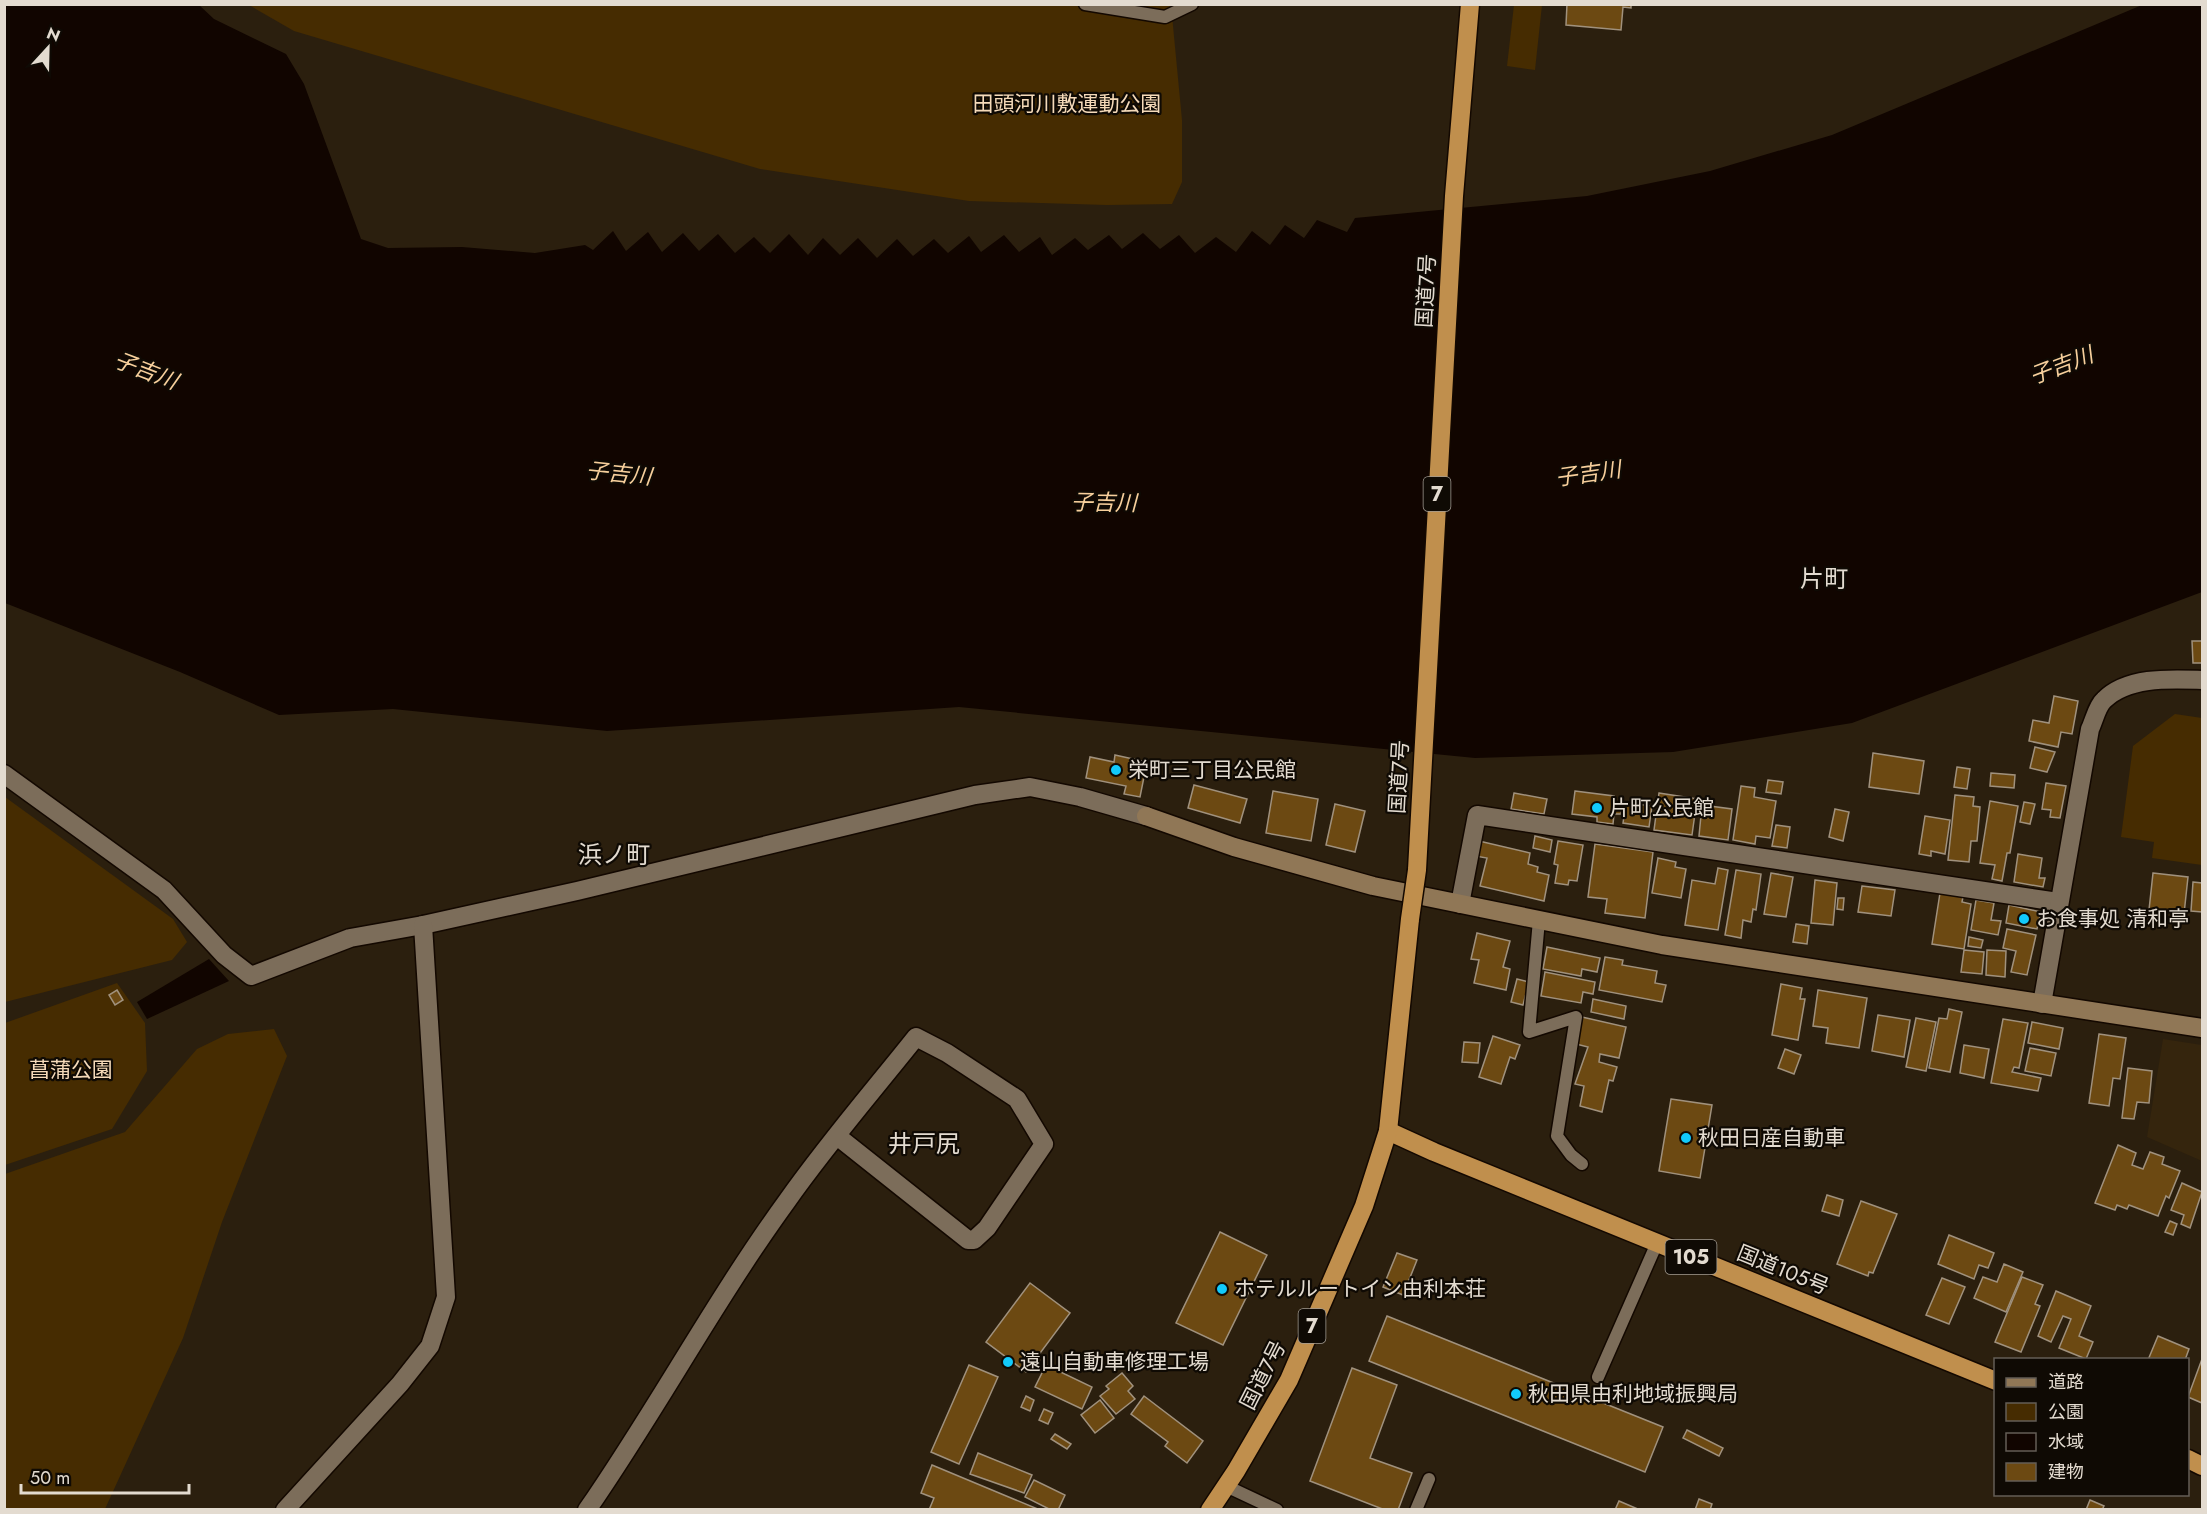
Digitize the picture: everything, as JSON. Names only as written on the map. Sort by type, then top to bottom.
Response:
[{"type":"highway","name":"国道7号","points":[[1210,1509],[1289,1380],[1364,1206],[1388,1131],[1417,870],[1454,196],[1470,4]]},
{"type":"highway","name":"国道105号","points":[[1388,1131],[1994,1381]]},
{"type":"street","points":[[2042,1004],[2090,729],[2103,700],[2126,687],[2160,679],[2202,680]]},
{"type":"street","points":[[4,774],[164,890],[224,955],[251,975],[350,938],[423,925],[923,807],[1030,787],[1080,797],[1146,816],[1234,847],[1374,886],[1460,904],[1662,945],[2202,1028]]},
{"type":"street","points":[[1460,904],[1478,815],[2058,902]]},
{"type":"street","points":[[285,1509],[400,1384],[430,1346],[446,1297],[423,925]]},
{"type":"street","points":[[587,1509],[624,1457],[786,1201],[837,1136],[916,1037],[947,1053],[1017,1099],[1044,1144],[987,1228],[974,1240],[968,1240],[837,1136]]},
{"type":"lane","points":[[1085,4],[1165,17],[1192,4]]},
{"type":"lane","points":[[1539,920],[1529,1032],[1576,1017],[1557,1136],[1571,1155],[1582,1164]]},
{"type":"lane","points":[[1598,1377],[1657,1243]]},
{"type":"lane","points":[[1416,1509],[1429,1479]]},
{"type":"lane","points":[[1226,1486],[1277,1509]]},
{"type":"shaded area","points":[[2163,1039],[2202,1045],[2202,1161],[2147,1137]]},
{"type":"green space","name":"田頭河川敷運動公園","points":[[249,5],[1171,5],[1182,120],[1182,182],[1172,204],[1107,205],[969,201],[760,169],[294,31]]},
{"type":"green space","points":[[1514,5],[1542,5],[1535,70],[1507,66]]},
{"type":"green space","points":[[2175,714],[2202,718],[2202,865],[2152,858],[2154,842],[2121,837],[2133,746]]},
{"type":"green space","points":[[5,797],[173,919],[187,942],[172,960],[5,1002]]},
{"type":"green space","name":"菖蒲公園","points":[[117,983],[145,1023],[147,1071],[112,1129],[5,1165],[5,1023]]},
{"type":"green space","points":[[274,1029],[287,1056],[222,1222],[183,1338],[105,1509],[5,1509],[5,1174],[125,1132],[197,1049],[228,1034]]},
{"type":"water","name":"子吉川","points":[[4,5],[199,5],[214,19],[286,54],[304,84],[361,239],[388,248],[462,247],[535,253],[585,245],[593,250],[613,231],[626,251],[648,232],[662,252],[683,233],[699,251],[718,234],[735,253],[754,237],[770,253],[789,234],[808,255],[823,238],[840,255],[858,238],[877,258],[897,239],[913,256],[934,239],[948,253],[969,236],[981,252],[1004,235],[1019,252],[1040,237],[1052,255],[1075,238],[1088,250],[1109,235],[1122,249],[1143,233],[1160,249],[1179,235],[1195,253],[1216,237],[1236,252],[1252,231],[1270,245],[1285,225],[1304,238],[1317,220],[1347,232],[1355,218],[1587,196],[1710,171],[1832,135],[2142,5],[2202,5],[2202,592],[1852,723],[1673,752],[1475,758],[959,707],[607,731],[393,709],[279,715],[180,672],[5,603]]},
{"type":"water","points":[[209,959],[229,981],[147,1019],[137,1002]]},
{"type":"building","points":[[1567,4],[1631,4],[1631,8],[1623,7],[1621,30],[1566,25]]},
{"type":"building","points":[[2192,641],[2202,641],[2202,663],[2193,663]]},
{"type":"building","points":[[2054,696],[2078,701],[2072,734],[2061,732],[2058,747],[2029,741],[2033,720],[2049,723]]},
{"type":"building","points":[[2035,747],[2055,752],[2047,772],[2030,768]]},
{"type":"building","points":[[1873,753],[1924,761],[1919,794],[1869,787]]},
{"type":"building","name":"栄町三丁目公民館","points":[[1115,755],[1147,762],[1140,797],[1124,794],[1126,786],[1086,778],[1090,757],[1114,762]]},
{"type":"building","points":[[1957,767],[1970,769],[1967,789],[1954,787]]},
{"type":"building","points":[[1991,773],[2015,775],[2014,788],[1990,786]]},
{"type":"building","points":[[1768,780],[1783,782],[1781,794],[1766,792]]},
{"type":"building","points":[[2046,783],[2066,786],[2060,818],[2050,817],[2051,810],[2042,809]]},
{"type":"building","points":[[1194,785],[1247,799],[1240,823],[1188,808]]},
{"type":"building","points":[[1741,786],[1755,788],[1754,797],[1776,801],[1770,838],[1756,836],[1755,844],[1733,840]]},
{"type":"building","points":[[1273,791],[1318,799],[1311,841],[1266,833]]},
{"type":"building","name":"片町公民館","points":[[1575,791],[1614,796],[1613,802],[1622,803],[1621,814],[1614,814],[1613,824],[1597,822],[1597,817],[1572,814]]},
{"type":"building","points":[[1514,793],[1547,799],[1544,814],[1511,809]]},
{"type":"building","points":[[1659,793],[1697,799],[1692,835],[1654,830]]},
{"type":"building","points":[[1955,795],[1974,797],[1973,806],[1980,807],[1977,841],[1971,841],[1969,862],[1948,860]]},
{"type":"building","points":[[1990,801],[2018,806],[2010,853],[2007,853],[2002,881],[1992,879],[1995,865],[1980,863]]},
{"type":"building","points":[[2024,802],[2035,804],[2030,824],[2020,822]]},
{"type":"building","points":[[1626,803],[1652,806],[1649,827],[1623,823]]},
{"type":"building","points":[[1335,804],[1365,811],[1355,852],[1326,845]]},
{"type":"building","points":[[1702,805],[1732,809],[1728,840],[1699,836]]},
{"type":"building","points":[[1835,809],[1849,812],[1843,841],[1829,837]]},
{"type":"building","points":[[1925,816],[1950,820],[1945,854],[1931,851],[1931,856],[1919,854]]},
{"type":"building","points":[[1776,825],[1790,827],[1787,848],[1772,846]]},
{"type":"building","points":[[1535,836],[1552,840],[1550,852],[1533,848]]},
{"type":"building","points":[[1479,841],[1530,853],[1528,864],[1538,867],[1537,872],[1549,875],[1544,901],[1480,886],[1487,858],[1475,856]]},
{"type":"building","points":[[1558,841],[1583,845],[1577,881],[1569,880],[1568,885],[1555,883],[1558,865],[1554,864]]},
{"type":"building","points":[[1595,844],[1653,852],[1645,918],[1605,913],[1607,899],[1588,897]]},
{"type":"building","points":[[2018,854],[2042,858],[2039,878],[2045,878],[2043,887],[2014,882]]},
{"type":"building","points":[[1658,858],[1676,862],[1675,867],[1686,869],[1681,898],[1652,893]]},
{"type":"building","points":[[1718,868],[1728,870],[1718,930],[1685,925],[1692,880],[1715,884]]},
{"type":"building","points":[[1736,870],[1761,874],[1756,910],[1753,909],[1751,922],[1743,920],[1741,938],[1725,935]]},
{"type":"building","points":[[1771,873],[1793,877],[1786,917],[1764,914]]},
{"type":"building","points":[[2153,873],[2188,877],[2184,914],[2149,910]]},
{"type":"building","points":[[1815,880],[1837,883],[1833,925],[1811,923]]},
{"type":"building","points":[[2193,882],[2202,883],[2202,912],[2191,911]]},
{"type":"building","points":[[1862,886],[1895,890],[1891,916],[1858,912]]},
{"type":"building","points":[[1940,893],[1963,897],[1962,902],[1971,904],[1964,949],[1932,944]]},
{"type":"building","points":[[1838,898],[1844,898],[1843,910],[1837,909]]},
{"type":"building","points":[[1976,900],[1994,903],[1991,920],[2001,921],[1998,935],[1971,930]]},
{"type":"building","points":[[2009,905],[2041,912],[2037,929],[2006,923]]},
{"type":"building","points":[[1796,924],[1809,926],[1807,944],[1793,942]]},
{"type":"building","points":[[2007,929],[2036,935],[2027,975],[2011,972],[2016,951],[2003,948]]},
{"type":"building","points":[[1477,933],[1510,941],[1503,967],[1510,969],[1506,990],[1474,983],[1479,960],[1471,959]]},
{"type":"building","points":[[1969,937],[1983,940],[1981,948],[1968,946]]},
{"type":"building","points":[[1547,947],[1600,958],[1597,972],[1582,969],[1581,976],[1543,969]]},
{"type":"building","points":[[1964,950],[1984,952],[1982,974],[1961,972]]},
{"type":"building","points":[[1987,950],[2006,951],[2005,977],[1986,975]]},
{"type":"building","points":[[1605,957],[1623,960],[1622,965],[1657,971],[1655,983],[1666,985],[1662,1002],[1599,990]]},
{"type":"building","points":[[1545,972],[1595,982],[1593,994],[1583,992],[1581,1003],[1541,996]]},
{"type":"building","points":[[1517,979],[1529,982],[1523,1005],[1511,1002]]},
{"type":"building","points":[[1781,984],[1802,988],[1800,999],[1805,999],[1798,1040],[1772,1035]]},
{"type":"building","points":[[117,990],[123,1000],[115,1005],[109,995]]},
{"type":"building","points":[[1818,990],[1867,998],[1859,1048],[1826,1043],[1828,1028],[1813,1026]]},
{"type":"building","points":[[1593,999],[1626,1006],[1624,1019],[1591,1012]]},
{"type":"building","points":[[1949,1009],[1962,1012],[1950,1072],[1929,1068],[1939,1018],[1947,1019]]},
{"type":"building","points":[[1878,1015],[1910,1020],[1904,1057],[1872,1051]]},
{"type":"building","points":[[1582,1017],[1626,1027],[1619,1058],[1600,1054],[1599,1062],[1617,1067],[1613,1081],[1609,1080],[1602,1112],[1580,1106],[1584,1086],[1575,1084],[1588,1047],[1576,1044]]},
{"type":"building","points":[[1916,1018],[1936,1022],[1926,1071],[1906,1067]]},
{"type":"building","points":[[2003,1019],[2028,1023],[2019,1068],[2014,1067],[2012,1072],[2041,1078],[2038,1091],[1991,1083]]},
{"type":"building","points":[[2032,1022],[2063,1028],[2059,1049],[2028,1043]]},
{"type":"building","points":[[2099,1034],[2126,1038],[2120,1079],[2113,1078],[2109,1106],[2089,1103]]},
{"type":"building","points":[[1493,1036],[1520,1045],[1515,1059],[1510,1057],[1501,1084],[1479,1077]]},
{"type":"building","points":[[1464,1042],[1480,1043],[1478,1063],[1462,1062]]},
{"type":"building","points":[[1964,1045],[1989,1049],[1984,1078],[1960,1073]]},
{"type":"building","points":[[2030,1048],[2056,1053],[2051,1076],[2025,1071]]},
{"type":"building","points":[[1785,1049],[1801,1055],[1794,1074],[1778,1068]]},
{"type":"building","points":[[2128,1068],[2152,1071],[2149,1103],[2137,1102],[2134,1119],[2122,1118]]},
{"type":"building","name":"秋田日産自動車","points":[[1671,1099],[1712,1105],[1700,1178],[1659,1171]]},
{"type":"building","points":[[2118,1145],[2136,1153],[2132,1165],[2143,1169],[2150,1152],[2164,1157],[2162,1164],[2180,1171],[2169,1198],[2166,1196],[2158,1216],[2129,1205],[2127,1209],[2117,1205],[2115,1210],[2095,1203]]},
{"type":"building","points":[[2182,1183],[2202,1192],[2190,1228],[2181,1224],[2184,1215],[2171,1210]]},
{"type":"building","points":[[1827,1195],[1843,1200],[1839,1216],[1822,1211]]},
{"type":"building","points":[[1861,1201],[1897,1214],[1873,1273],[1869,1272],[1868,1276],[1837,1264]]},
{"type":"building","points":[[2170,1221],[2177,1224],[2173,1235],[2165,1232]]},
{"type":"building","name":"ホテルルートイン由利本荘","points":[[1220,1232],[1267,1255],[1223,1345],[1176,1323]]},
{"type":"building","points":[[1949,1235],[1994,1253],[1988,1268],[1979,1265],[1974,1279],[1938,1264]]},
{"type":"building","points":[[1397,1253],[1417,1260],[1403,1295],[1383,1287]]},
{"type":"building","points":[[2004,1264],[2023,1272],[2006,1312],[1974,1298],[1983,1277],[1997,1282]]},
{"type":"building","points":[[2022,1277],[2043,1285],[2035,1304],[2040,1306],[2021,1352],[1995,1342]]},
{"type":"building","points":[[1942,1278],[1965,1287],[1949,1324],[1926,1315]]},
{"type":"building","points":[[1030,1283],[1070,1313],[1026,1372],[986,1342]]},
{"type":"building","points":[[2056,1291],[2091,1306],[2079,1336],[2093,1342],[2086,1358],[2059,1348],[2071,1319],[2063,1316],[2051,1342],[2038,1336]]},
{"type":"building","name":"秋田県由利地域振興局","points":[[1387,1316],[1663,1427],[1645,1472],[1369,1361]]},
{"type":"building","points":[[2158,1336],[2189,1349],[2186,1358],[2149,1358]]},
{"type":"building","points":[[2202,1359],[2202,1403],[2189,1397]]},
{"type":"building","points":[[969,1365],[998,1377],[959,1464],[931,1452]]},
{"type":"building","points":[[1046,1365],[1092,1387],[1082,1409],[1035,1387]]},
{"type":"building","points":[[1352,1368],[1397,1385],[1370,1458],[1412,1473],[1398,1510],[1385,1510],[1310,1481]]},
{"type":"building","points":[[1122,1373],[1133,1386],[1128,1391],[1135,1399],[1116,1414],[1100,1396],[1109,1389],[1106,1386]]},
{"type":"building","points":[[1026,1396],[1034,1400],[1030,1411],[1021,1407]]},
{"type":"building","points":[[1144,1396],[1203,1441],[1187,1463],[1165,1446],[1168,1442],[1131,1414]]},
{"type":"building","points":[[1100,1400],[1114,1418],[1095,1433],[1081,1415]]},
{"type":"building","points":[[1044,1409],[1053,1413],[1048,1424],[1039,1420]]},
{"type":"building","points":[[1687,1430],[1723,1448],[1719,1456],[1683,1438]]},
{"type":"building","points":[[1055,1434],[1071,1444],[1067,1449],[1051,1439]]},
{"type":"building","points":[[978,1453],[1032,1475],[1024,1493],[970,1474]]},
{"type":"building","points":[[932,1465],[1040,1510],[929,1510],[934,1498],[921,1493]]},
{"type":"building","points":[[1034,1480],[1065,1495],[1058,1510],[1051,1510],[1025,1497]]},
{"type":"building","points":[[1699,1499],[1712,1504],[1710,1510],[1695,1510]]},
{"type":"building","points":[[2090,1500],[2104,1506],[2102,1510],[2086,1510]]},
{"type":"building","points":[[1619,1501],[1640,1510],[1615,1510]]},
{"type":"place","name":"栄町三丁目公民館","points":[[1116,770]]},
{"type":"place","name":"片町公民館","points":[[1597,808]]},
{"type":"place","name":"お食事処 清和亭","points":[[2024,919]]},
{"type":"place","name":"秋田日産自動車","points":[[1686,1138]]},
{"type":"place","name":"ホテルルートイン由利本荘","points":[[1222,1289]]},
{"type":"place","name":"遠山自動車修理工場","points":[[1008,1362]]},
{"type":"place","name":"秋田県由利地域振興局","points":[[1516,1394]]},
{"type":"district","name":"片町","points":[[1824,578]]},
{"type":"district","name":"浜ノ町","points":[[614,854]]},
{"type":"district","name":"井戸尻","points":[[924,1143]]}]
